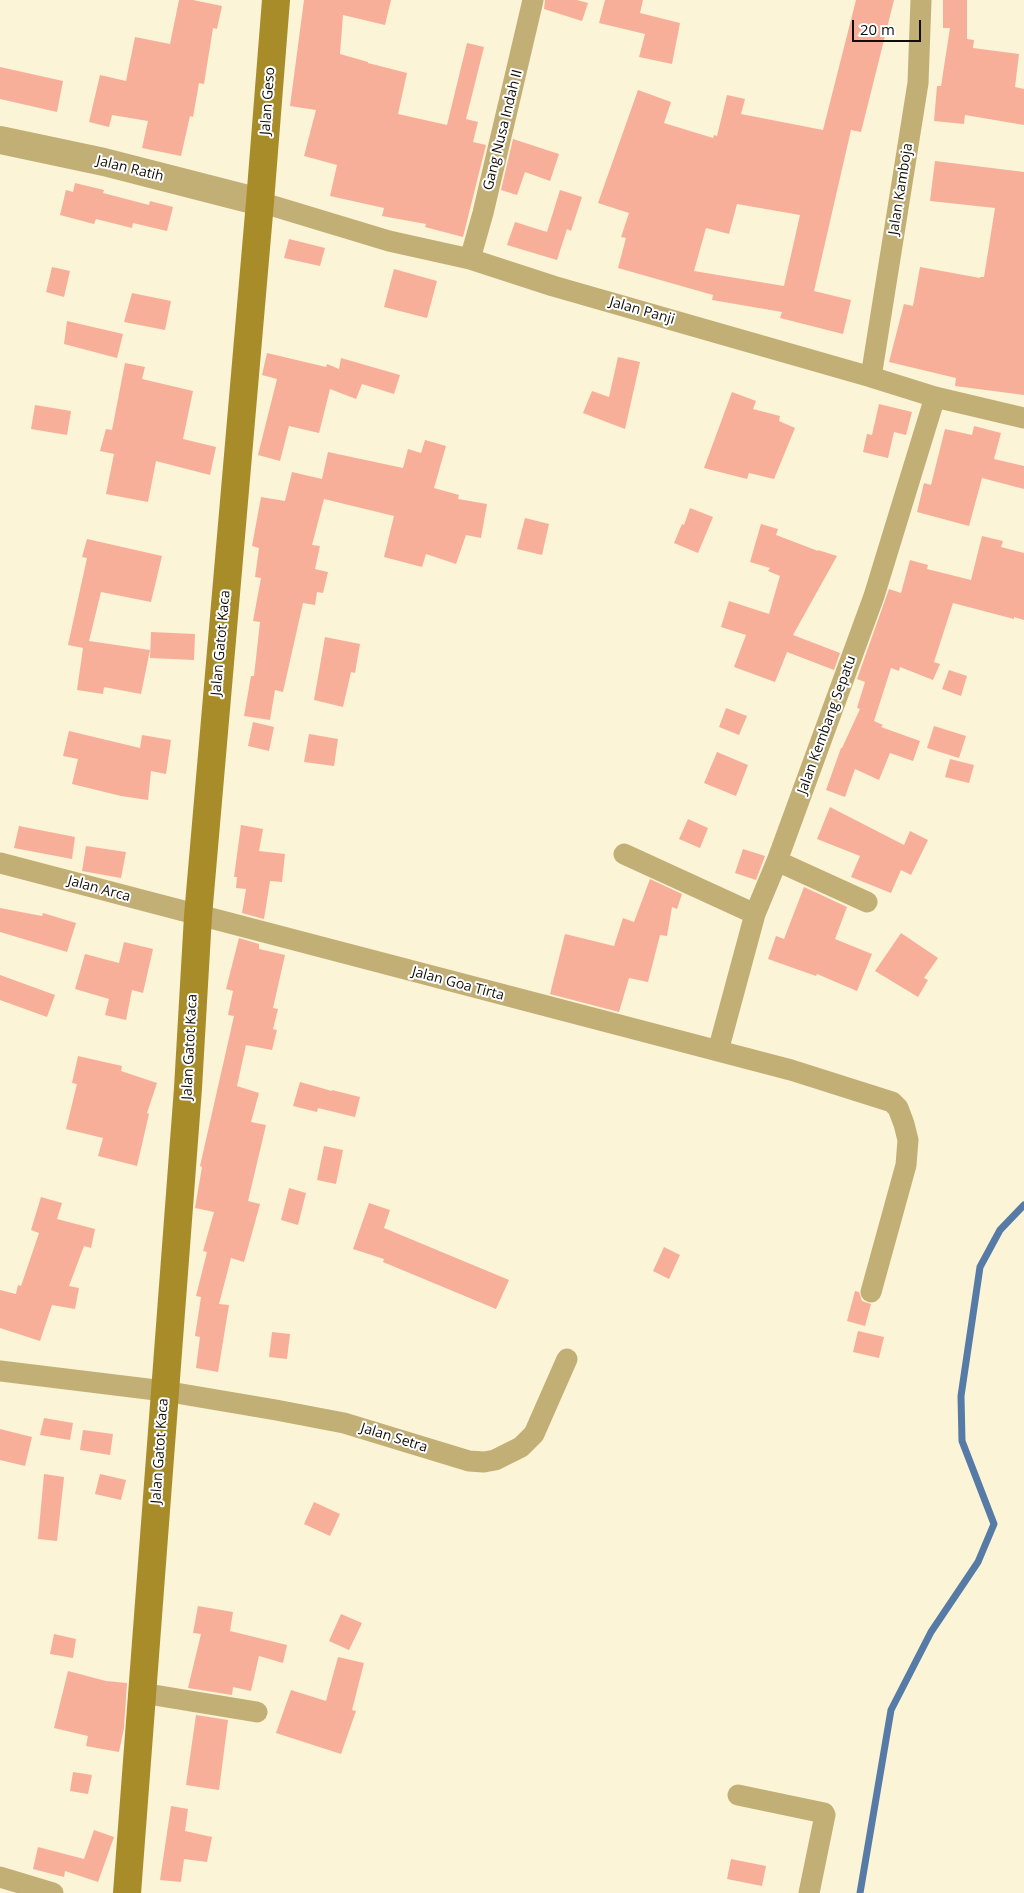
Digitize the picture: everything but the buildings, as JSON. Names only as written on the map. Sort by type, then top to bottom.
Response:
[{"type":"main road","name":"Jalan Geso","points":[[260,202],[276,0]]},
{"type":"main road","name":"Jalan Gatot Kaca","points":[[127,1893],[188,1088],[198,916],[260,202]]},
{"type":"street","name":"Gang Nusa Indah II","points":[[470,259],[483,213],[533,0]]},
{"type":"street","name":"Jalan Kamboja","points":[[871,377],[918,83],[921,0]]},
{"type":"street","name":"Jalan Ratih","points":[[0,140],[104,162],[260,202]]},
{"type":"street","name":"Jalan Panji","points":[[260,202],[389,241],[470,259],[553,286],[935,397],[1024,418]]},
{"type":"street","name":"Jalan Kembang Sepatu","points":[[718,1051],[755,914],[777,860],[874,596],[935,397]]},
{"type":"street","points":[[624,854],[755,914]]},
{"type":"street","points":[[777,860],[867,902]]},
{"type":"street","name":"Jalan Arca","points":[[0,863],[198,916]]},
{"type":"street","name":"Jalan Goa Tirta","points":[[198,916],[791,1070],[892,1102],[898,1108],[908,1140],[906,1165],[871,1292]]},
{"type":"street","name":"Jalan Setra","points":[[0,1371],[164,1391],[276,1410],[344,1423],[469,1461],[484,1462],[495,1460],[521,1447],[534,1434],[567,1359]]},
{"type":"street","points":[[142,1693],[257,1712]]},
{"type":"street","points":[[738,1795],[824,1813],[809,1893]]},
{"type":"street","points":[[0,1877],[53,1893]]},
{"type":"waterway","points":[[860,1893],[891,1710],[931,1632],[978,1562],[994,1524],[962,1441],[961,1396],[980,1267],[1000,1230],[1024,1205]]}]
